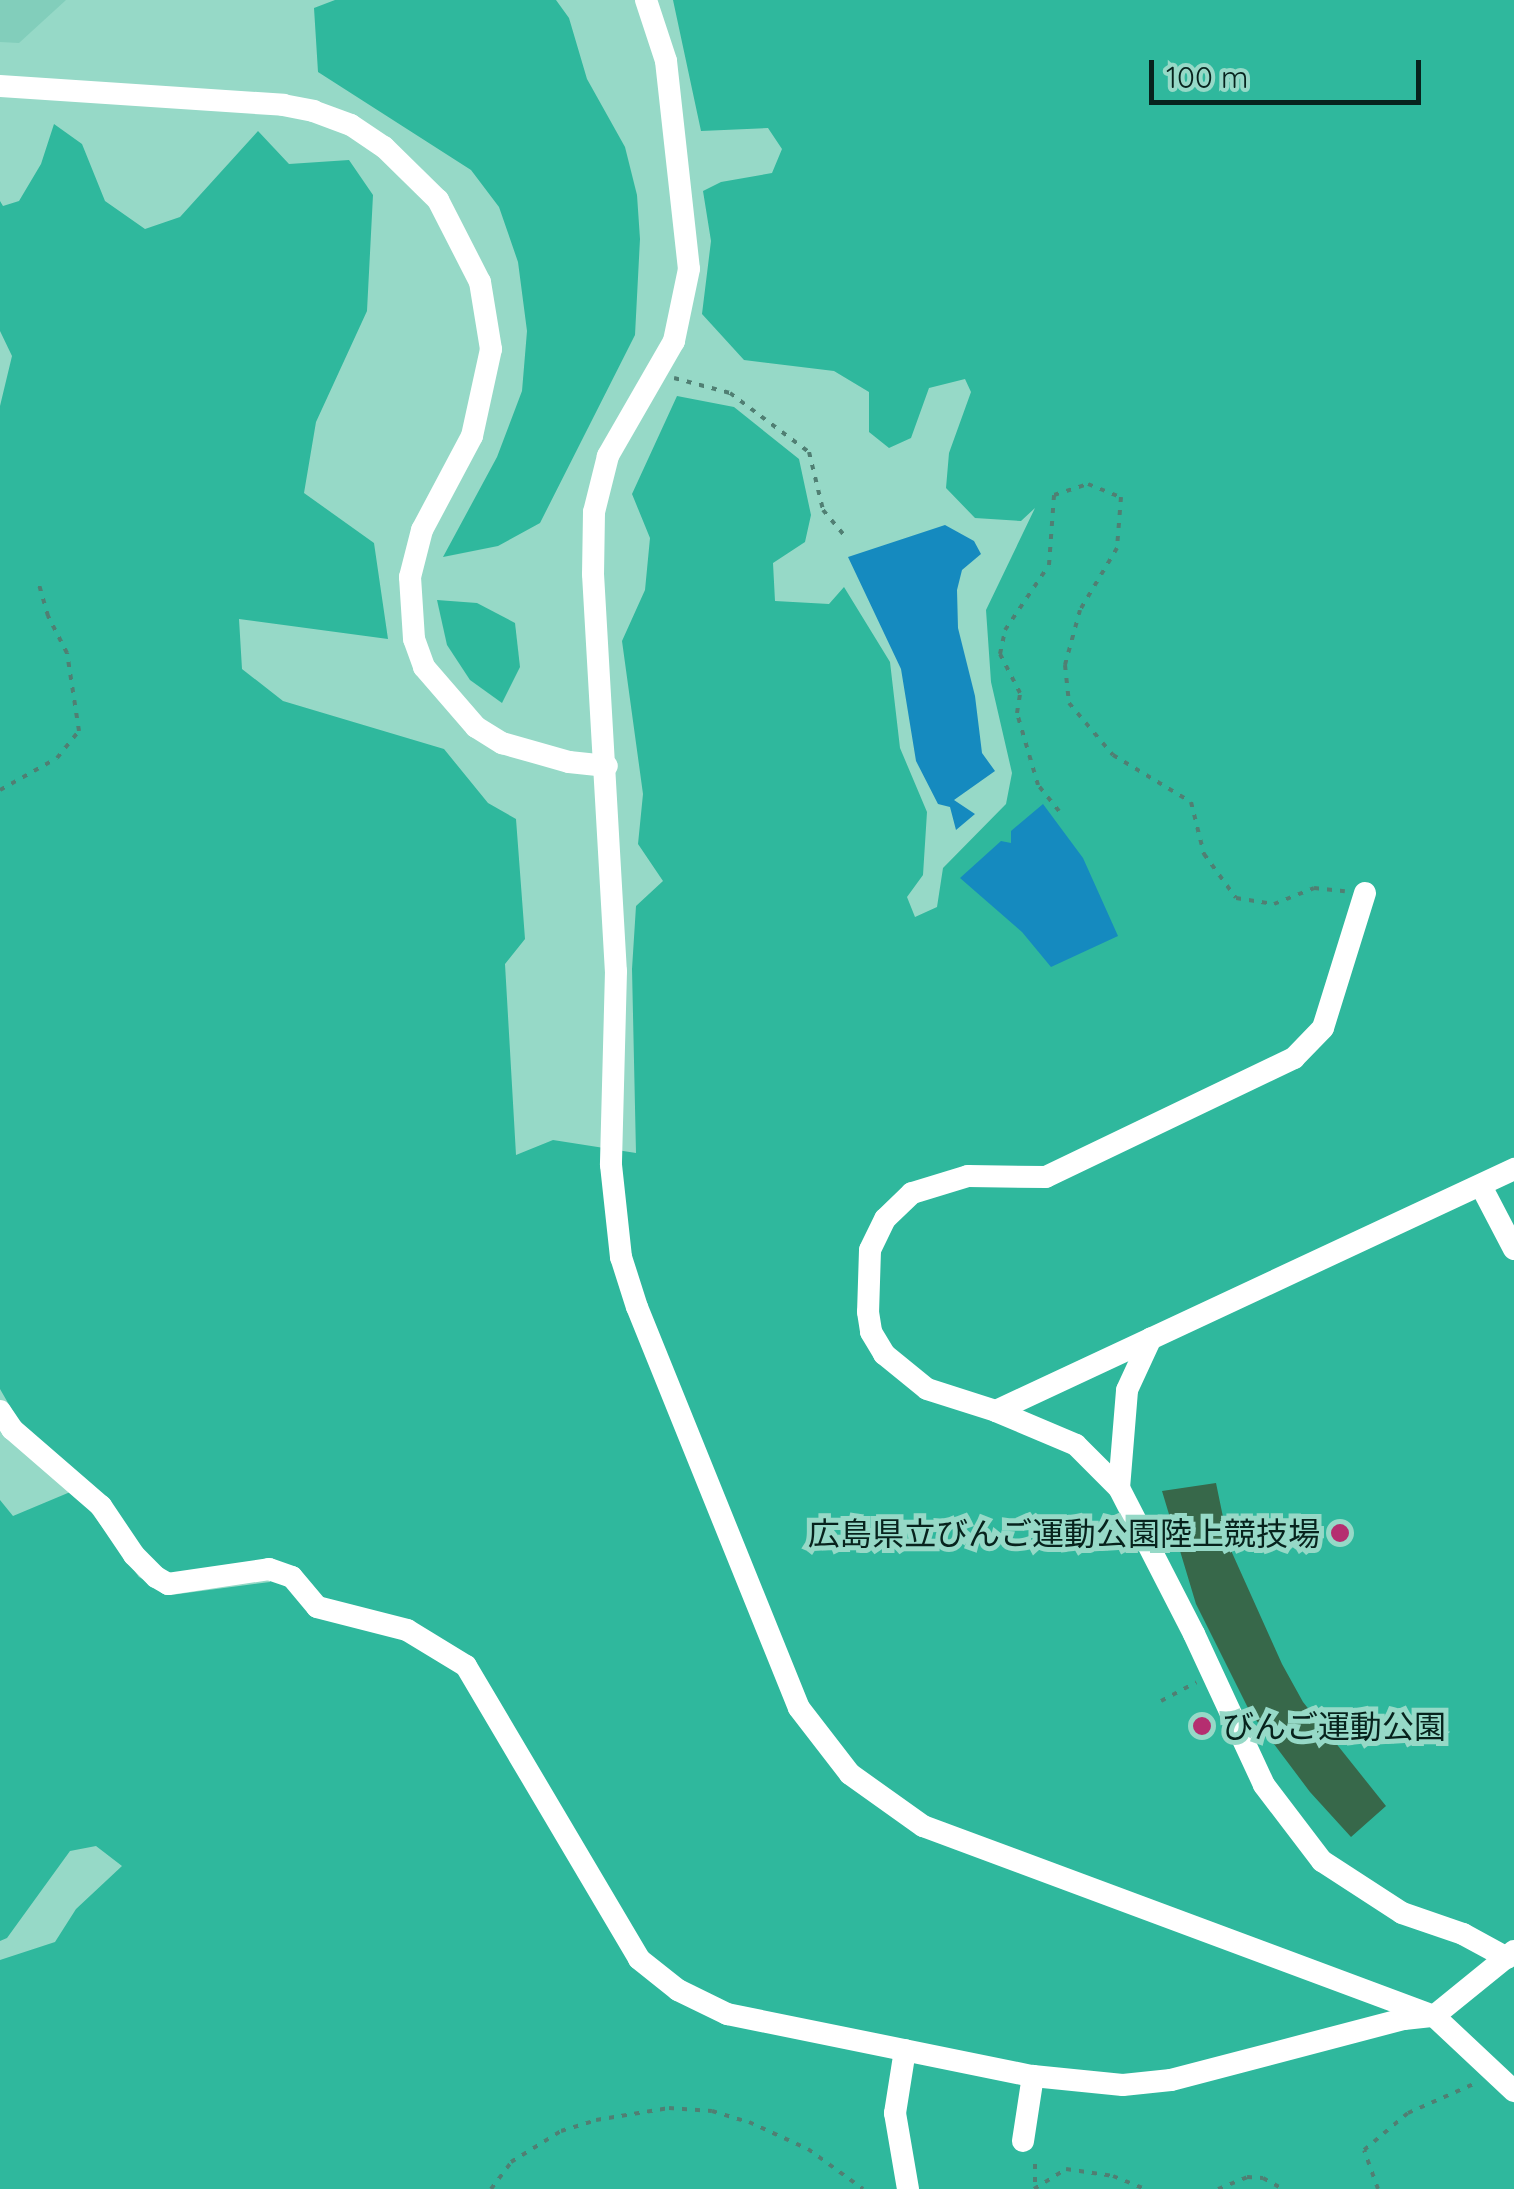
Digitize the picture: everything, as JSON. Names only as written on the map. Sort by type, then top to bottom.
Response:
[{"type":"street","points":[[646,0],[666,60],[690,269],[674,341],[608,456],[594,512],[592,574],[607,766],[616,971],[611,1164],[620,1256],[799,1708],[850,1774],[923,1826],[1434,2016],[1514,2090]]},
{"type":"street","points":[[0,86],[283,104],[313,111],[351,125],[384,147],[438,200],[480,282],[490,349],[472,436],[422,530],[410,577],[414,639],[424,667],[476,728],[502,743],[569,762],[607,766]]},
{"type":"street","points":[[0,1411],[12,1428],[101,1506],[134,1555],[156,1578],[168,1584],[269,1569],[292,1578],[317,1606],[408,1630],[466,1666],[639,1960],[678,1990],[727,2014],[1034,2076],[1123,2085],[1171,2080],[1404,2018],[1434,2016],[1510,1954],[1402,1913],[1322,1861],[1264,1785],[1194,1634],[1119,1488],[1076,1445],[996,1411],[927,1389],[892,1362],[872,1332],[866,1289],[870,1250],[885,1219],[912,1192],[968,1176],[1046,1177],[1294,1058],[1322,1028],[1365,893]]},
{"type":"street","points":[[996,1411],[1514,1169]]},
{"type":"street","points":[[1481,1186],[1514,1249]]},
{"type":"street","points":[[1119,1488],[1126,1390],[1151,1338]]},
{"type":"street","points":[[905,2050],[895,2114],[908,2189]]},
{"type":"street","points":[[1029,2142],[1034,2076]]},
{"type":"path","points":[[656,372],[730,393],[809,452],[823,510],[847,539]]},
{"type":"path","points":[[1059,812],[1038,785],[1017,712],[1020,693],[1000,654],[1005,630],[1049,565],[1054,495],[1088,484],[1120,498],[1117,548],[1080,610],[1065,665],[1069,704],[1113,754],[1191,802],[1204,854],[1236,898],[1274,904],[1314,888],[1365,893]]},
{"type":"path","points":[[0,790],[57,758],[79,731],[67,654],[38,585]]},
{"type":"path","points":[[1161,1701],[1186,1688]]},
{"type":"path","points":[[1378,2189],[1364,2150],[1408,2113],[1479,2082]]},
{"type":"path","points":[[491,2189],[512,2162],[561,2131],[596,2120],[669,2108],[712,2111],[749,2122],[808,2149],[862,2189]]},
{"type":"path","points":[[1029,2142],[1034,2187],[1066,2169],[1113,2176],[1145,2189]]},
{"type":"path","points":[[1218,2189],[1247,2177],[1263,2178],[1283,2189]]},
{"type":"shaded area","points":[[0,0],[66,0],[19,43],[0,42]]},
{"type":"shaded area","points":[[335,0],[556,0],[569,18],[587,79],[625,147],[637,195],[640,239],[635,335],[540,523],[498,546],[443,557],[497,457],[522,391],[527,331],[518,262],[499,207],[471,170],[318,72],[314,8]]},
{"type":"shaded area","points":[[673,0],[1514,0],[1514,2189],[0,2189],[0,1960],[55,1942],[76,1909],[122,1866],[96,1846],[70,1851],[7,1938],[0,1941],[0,1500],[13,1516],[75,1490],[139,1577],[171,1595],[270,1582],[276,1562],[170,1574],[162,1570],[19,1422],[0,1389],[0,406],[12,356],[0,331],[0,201],[3,206],[19,201],[41,164],[54,124],[82,144],[105,201],[145,229],[180,217],[258,131],[289,164],[349,160],[373,195],[367,311],[316,422],[304,493],[374,543],[388,639],[239,619],[242,669],[283,701],[444,749],[488,803],[516,819],[525,939],[505,964],[516,1155],[553,1140],[636,1153],[632,969],[636,906],[663,881],[638,844],[643,794],[622,641],[645,590],[650,538],[632,494],[677,396],[734,407],[799,459],[811,515],[805,542],[773,563],[775,601],[829,604],[844,587],[890,662],[900,748],[927,812],[923,875],[907,897],[915,917],[937,907],[943,868],[1006,804],[1012,773],[991,682],[986,610],[1035,508],[1021,521],[975,518],[946,488],[949,453],[971,392],[965,379],[929,388],[911,438],[889,448],[869,432],[869,392],[834,371],[744,360],[702,314],[711,241],[703,191],[721,182],[772,173],[782,149],[768,128],[701,131]]},
{"type":"shaded area","points":[[437,600],[477,603],[515,623],[520,667],[502,703],[470,680],[447,645]]},
{"type":"water","points":[[945,525],[974,541],[981,554],[962,570],[957,590],[958,628],[975,696],[982,753],[995,771],[954,800],[975,814],[956,830],[950,807],[938,804],[916,761],[901,669],[848,557]]},
{"type":"water","points":[[1043,804],[1083,858],[1118,936],[1051,967],[1022,932],[960,878],[1001,841],[1011,843],[1011,831]]},
{"type":"building","points":[[1216,1483],[1229,1546],[1282,1664],[1303,1702],[1386,1806],[1351,1837],[1310,1792],[1250,1712],[1196,1604],[1162,1491]]},
{"type":"place","name":"広島県立びんご運動公園陸上競技場","points":[[1340,1533]]},
{"type":"place","name":"びんご運動公園","points":[[1202,1726]]}]
